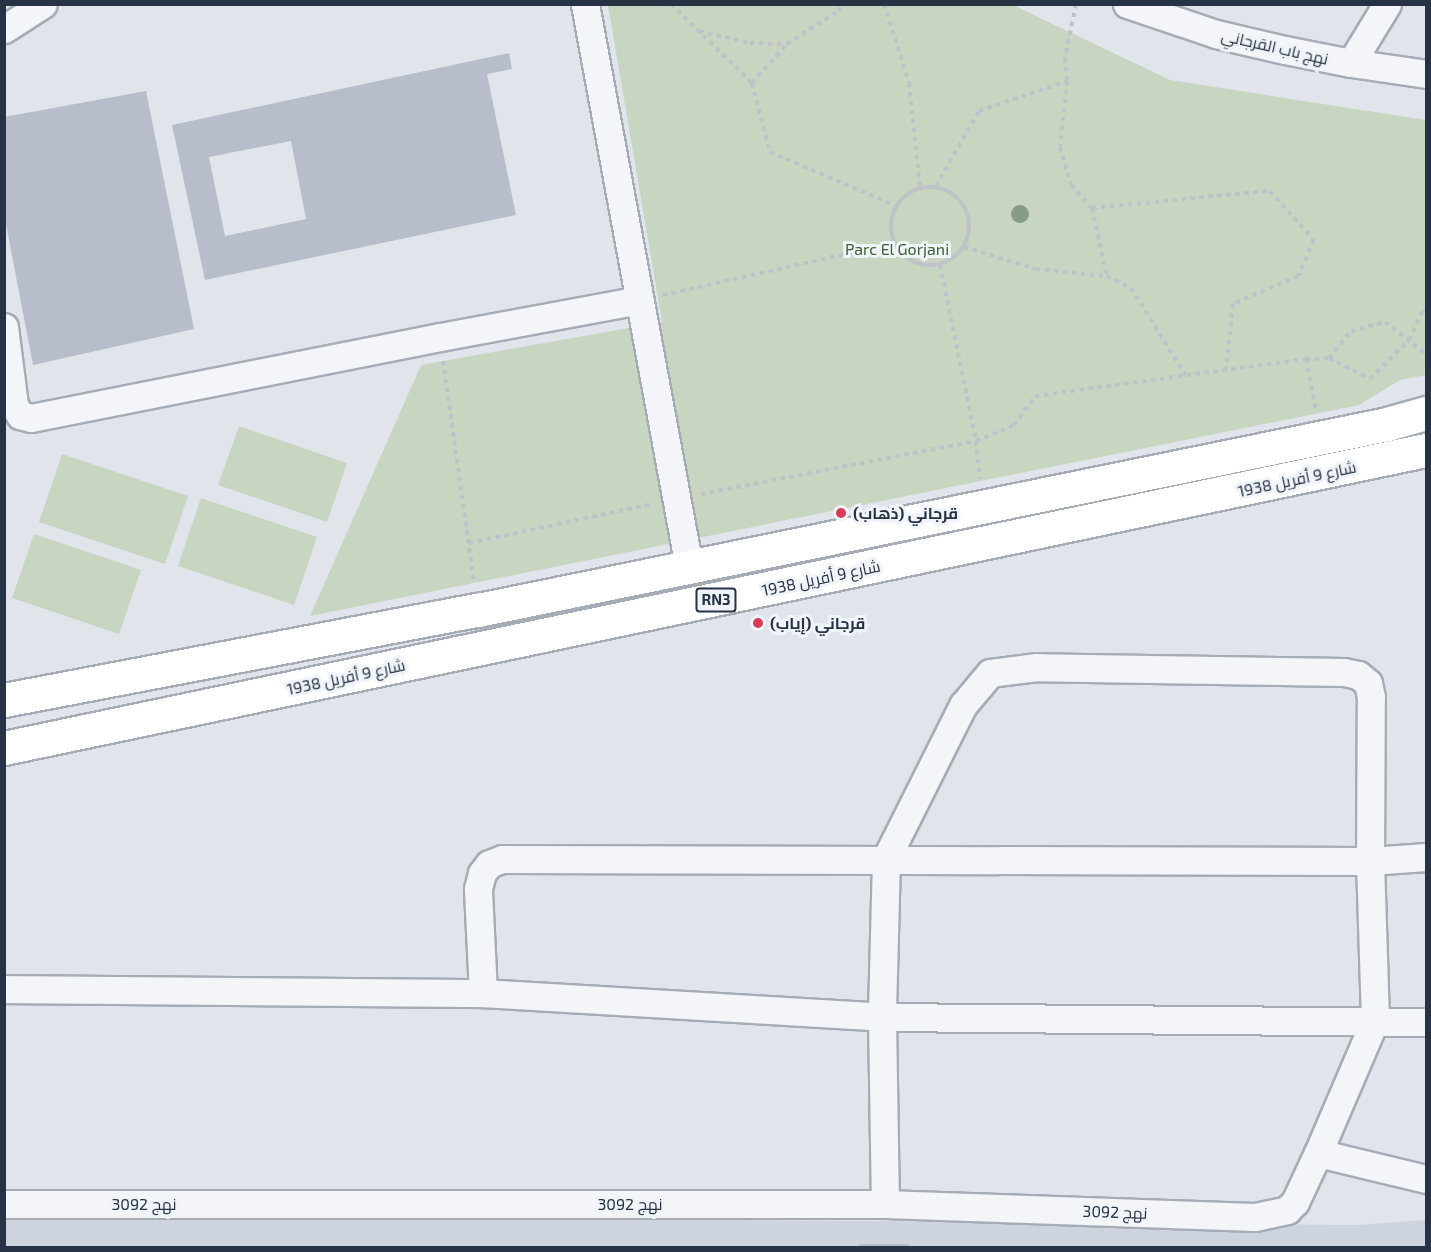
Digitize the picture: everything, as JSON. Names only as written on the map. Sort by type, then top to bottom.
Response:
[{"type":"main road","name":"RN3","points":[[4,700],[478,610],[1321,438],[1426,413]]},
{"type":"main road","name":"شارع 9 أفريل 1938","points":[[4,748],[1426,450]]},
{"type":"street","points":[[4,28],[43,4]]},
{"type":"street","points":[[585,4],[689,567]]},
{"type":"street","points":[[1351,63],[1387,4]]},
{"type":"street","name":"نهج باب القرجاني","points":[[1140,7],[1216,34],[1351,63],[1426,74]]},
{"type":"street","points":[[4,327],[14,405],[20,414],[31,418],[639,300]]},
{"type":"street","points":[[885,1204],[882,1017],[886,860],[963,705],[990,673],[1037,667],[1344,672],[1358,675],[1368,683],[1371,697],[1370,861],[1375,1020]]},
{"type":"street","points":[[483,993],[478,889],[482,873],[489,864],[502,859],[1370,861],[1426,857]]},
{"type":"street","points":[[4,989],[483,993],[882,1017],[1426,1022]]},
{"type":"street","name":"نهج 3092","points":[[4,1204],[885,1204],[1255,1217],[1287,1210],[1295,1202],[1375,1020]]},
{"type":"street","points":[[1318,1153],[1426,1179]]},
{"type":"path","points":[[671,4],[752,83],[770,152],[896,206]]},
{"type":"path","points":[[752,83],[787,44],[838,11],[843,4]]},
{"type":"path","points":[[884,4],[909,83],[920,187]]},
{"type":"path","points":[[1077,4],[1065,58],[1067,81],[1060,147],[1071,185],[1092,208],[1107,276]]},
{"type":"path","points":[[699,30],[750,43],[787,44]]},
{"type":"path","points":[[936,186],[979,111],[1067,81]]},
{"type":"path","points":[[936,186],[951,192],[962,202],[969,216],[970,232],[964,247],[954,258],[940,265],[924,266],[909,260],[894,243],[891,220],[896,206],[906,194],[920,187],[936,186]]},
{"type":"path","points":[[1092,208],[1270,191],[1314,240],[1298,276],[1233,304],[1226,370]]},
{"type":"path","points":[[639,300],[894,243]]},
{"type":"path","points":[[964,247],[1036,269],[1107,276],[1131,288],[1186,376]]},
{"type":"path","points":[[940,265],[976,441],[983,507]]},
{"type":"path","points":[[469,543],[676,499],[976,441],[1014,425],[1035,396],[1306,359],[1329,358],[1370,379],[1390,362],[1409,340],[1422,312],[1426,311]]},
{"type":"path","points":[[1329,358],[1351,331],[1385,322],[1426,354]]},
{"type":"path","points":[[440,337],[478,610]]},
{"type":"path","points":[[1306,359],[1321,438]]},
{"type":"shaded area","points":[[5,1214],[1356,1225],[1426,1220],[1426,1248],[5,1248]]},
{"type":"green space","name":"Parc El Gorjani","points":[[608,5],[1013,5],[1170,80],[1426,120],[1426,375],[1400,380],[1359,405],[310,616],[421,365],[662,322]]},
{"type":"green space","points":[[239,426],[347,463],[327,522],[218,485]]},
{"type":"green space","points":[[62,454],[188,496],[165,564],[39,522]]},
{"type":"green space","points":[[201,498],[317,537],[294,605],[178,566]]},
{"type":"green space","points":[[34,534],[141,570],[119,634],[12,598]]},
{"type":"building","points":[[509,53],[512,69],[487,74],[516,215],[205,280],[172,125]],"holes":[[[291,141],[306,219],[225,236],[209,157]]]},
{"type":"building","points":[[146,91],[194,329],[33,365],[4,214],[4,117]]},
{"type":"building","points":[[859,1244],[909,1244],[909,1248],[859,1248]]},
{"type":"place","name":"قرجاني (ذهاب)","points":[[841,513]]},
{"type":"place","name":"قرجاني (إياب)","points":[[758,623]]}]
